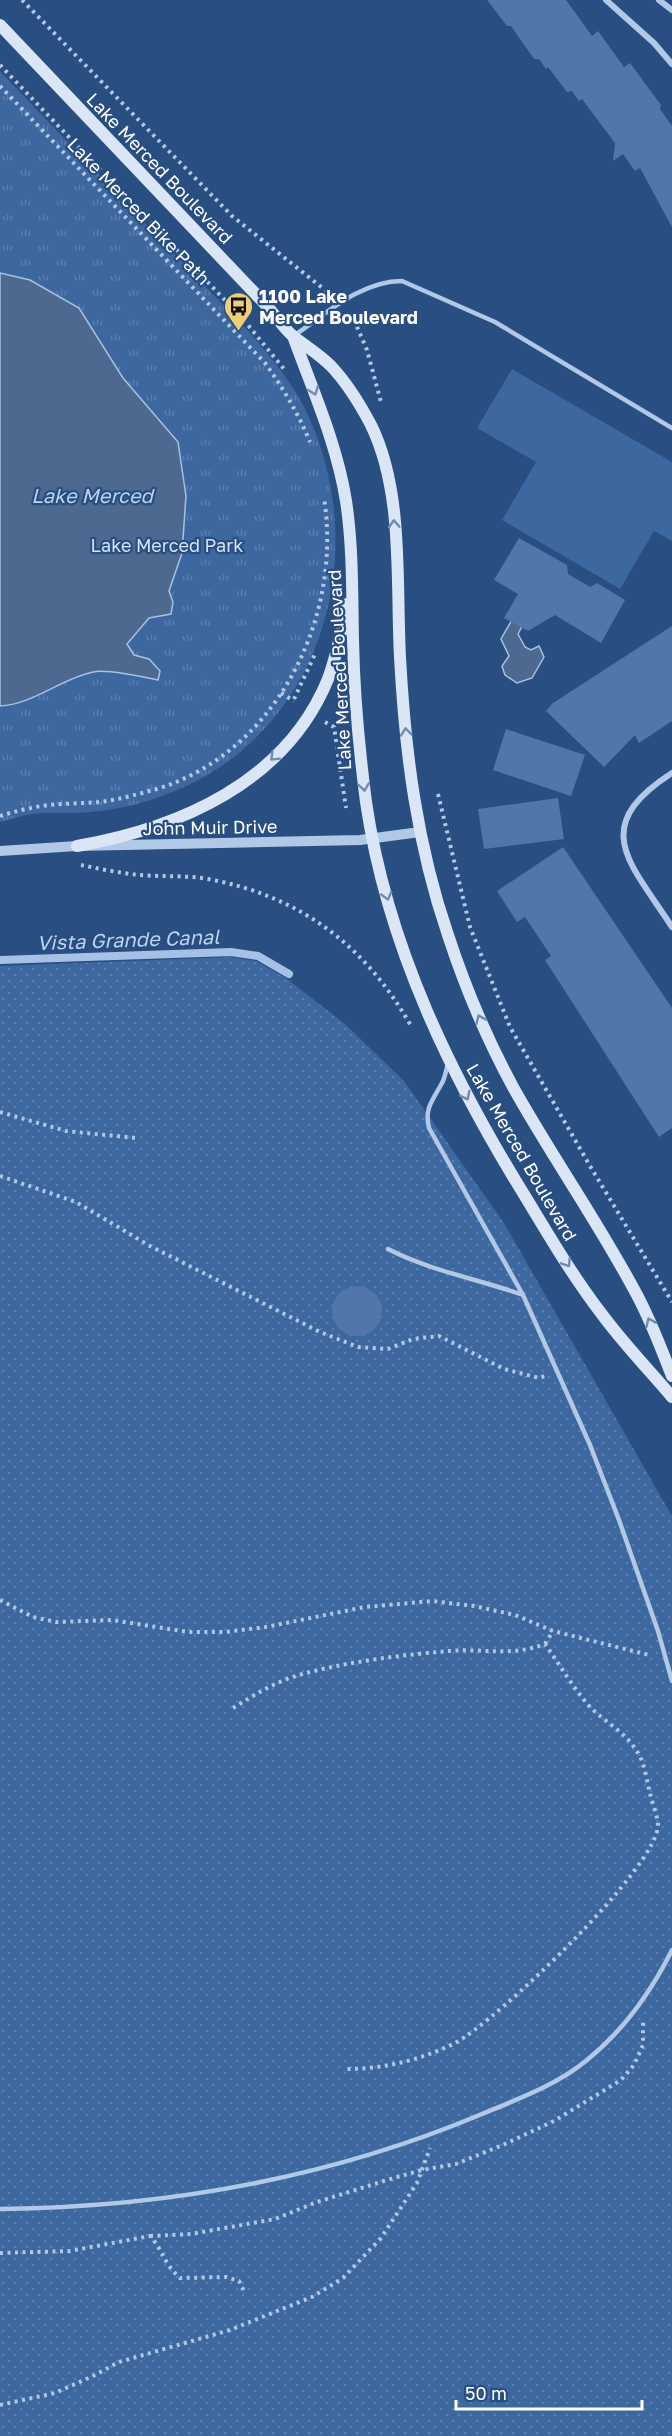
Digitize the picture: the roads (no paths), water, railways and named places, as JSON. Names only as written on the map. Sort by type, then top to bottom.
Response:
[{"type":"main road","name":"Lake Merced Boulevard","points":[[0,25],[293,336],[313,350],[347,384],[373,429],[388,477],[394,516],[404,713],[411,786],[420,832],[448,936],[488,1037],[513,1086],[638,1296],[672,1376]]},
{"type":"main road","name":"Lake Merced Boulevard","points":[[293,336],[339,465],[348,514],[357,718],[373,839],[391,910],[408,962],[448,1062],[486,1134],[572,1272],[609,1323],[672,1396]]},
{"type":"main road","points":[[77,846],[137,833],[188,815],[234,790],[272,759],[302,725],[322,691],[338,647],[352,582]]},
{"type":"street","points":[[606,0],[654,43],[672,64]]},
{"type":"street","points":[[659,0],[672,10]]},
{"type":"street","points":[[672,772],[638,798],[630,810],[624,826],[623,838],[631,865],[672,927]]},
{"type":"street","name":"John Muir Drive","points":[[0,851],[77,846],[373,839],[420,832]]},
{"type":"lane","points":[[293,336],[361,291],[387,280],[402,280],[495,322],[672,428]]},
{"type":"lane","points":[[448,1062],[443,1082],[428,1105],[426,1117],[429,1128],[523,1294],[590,1444],[619,1520],[672,1682]]},
{"type":"lane","points":[[388,1249],[413,1262],[443,1272],[483,1281],[523,1294]]},
{"type":"lane","points":[[0,2209],[89,2205],[196,2193],[339,2164],[436,2134],[514,2101],[552,2082],[586,2061],[613,2036],[637,2008],[658,1978],[672,1950]]},
{"type":"water","name":"Lake Merced","points":[[0,273],[30,280],[79,308],[123,378],[178,442],[186,496],[182,553],[169,591],[173,602],[171,614],[149,618],[127,644],[134,655],[149,659],[160,671],[158,680],[99,671],[81,675],[24,701],[0,706]]},
{"type":"water","points":[[517,611],[527,617],[518,634],[525,647],[531,650],[539,646],[544,657],[532,678],[517,683],[505,675],[502,666],[509,656],[501,639]]},
{"type":"waterway","name":"Vista Grande Canal","points":[[0,960],[231,952],[258,956],[289,974]]},
{"type":"place","name":"1100 Lake Merced Boulevard","points":[[238,332]]},
{"type":"park label","name":"Lake Merced Park","points":[[167,545]]}]
